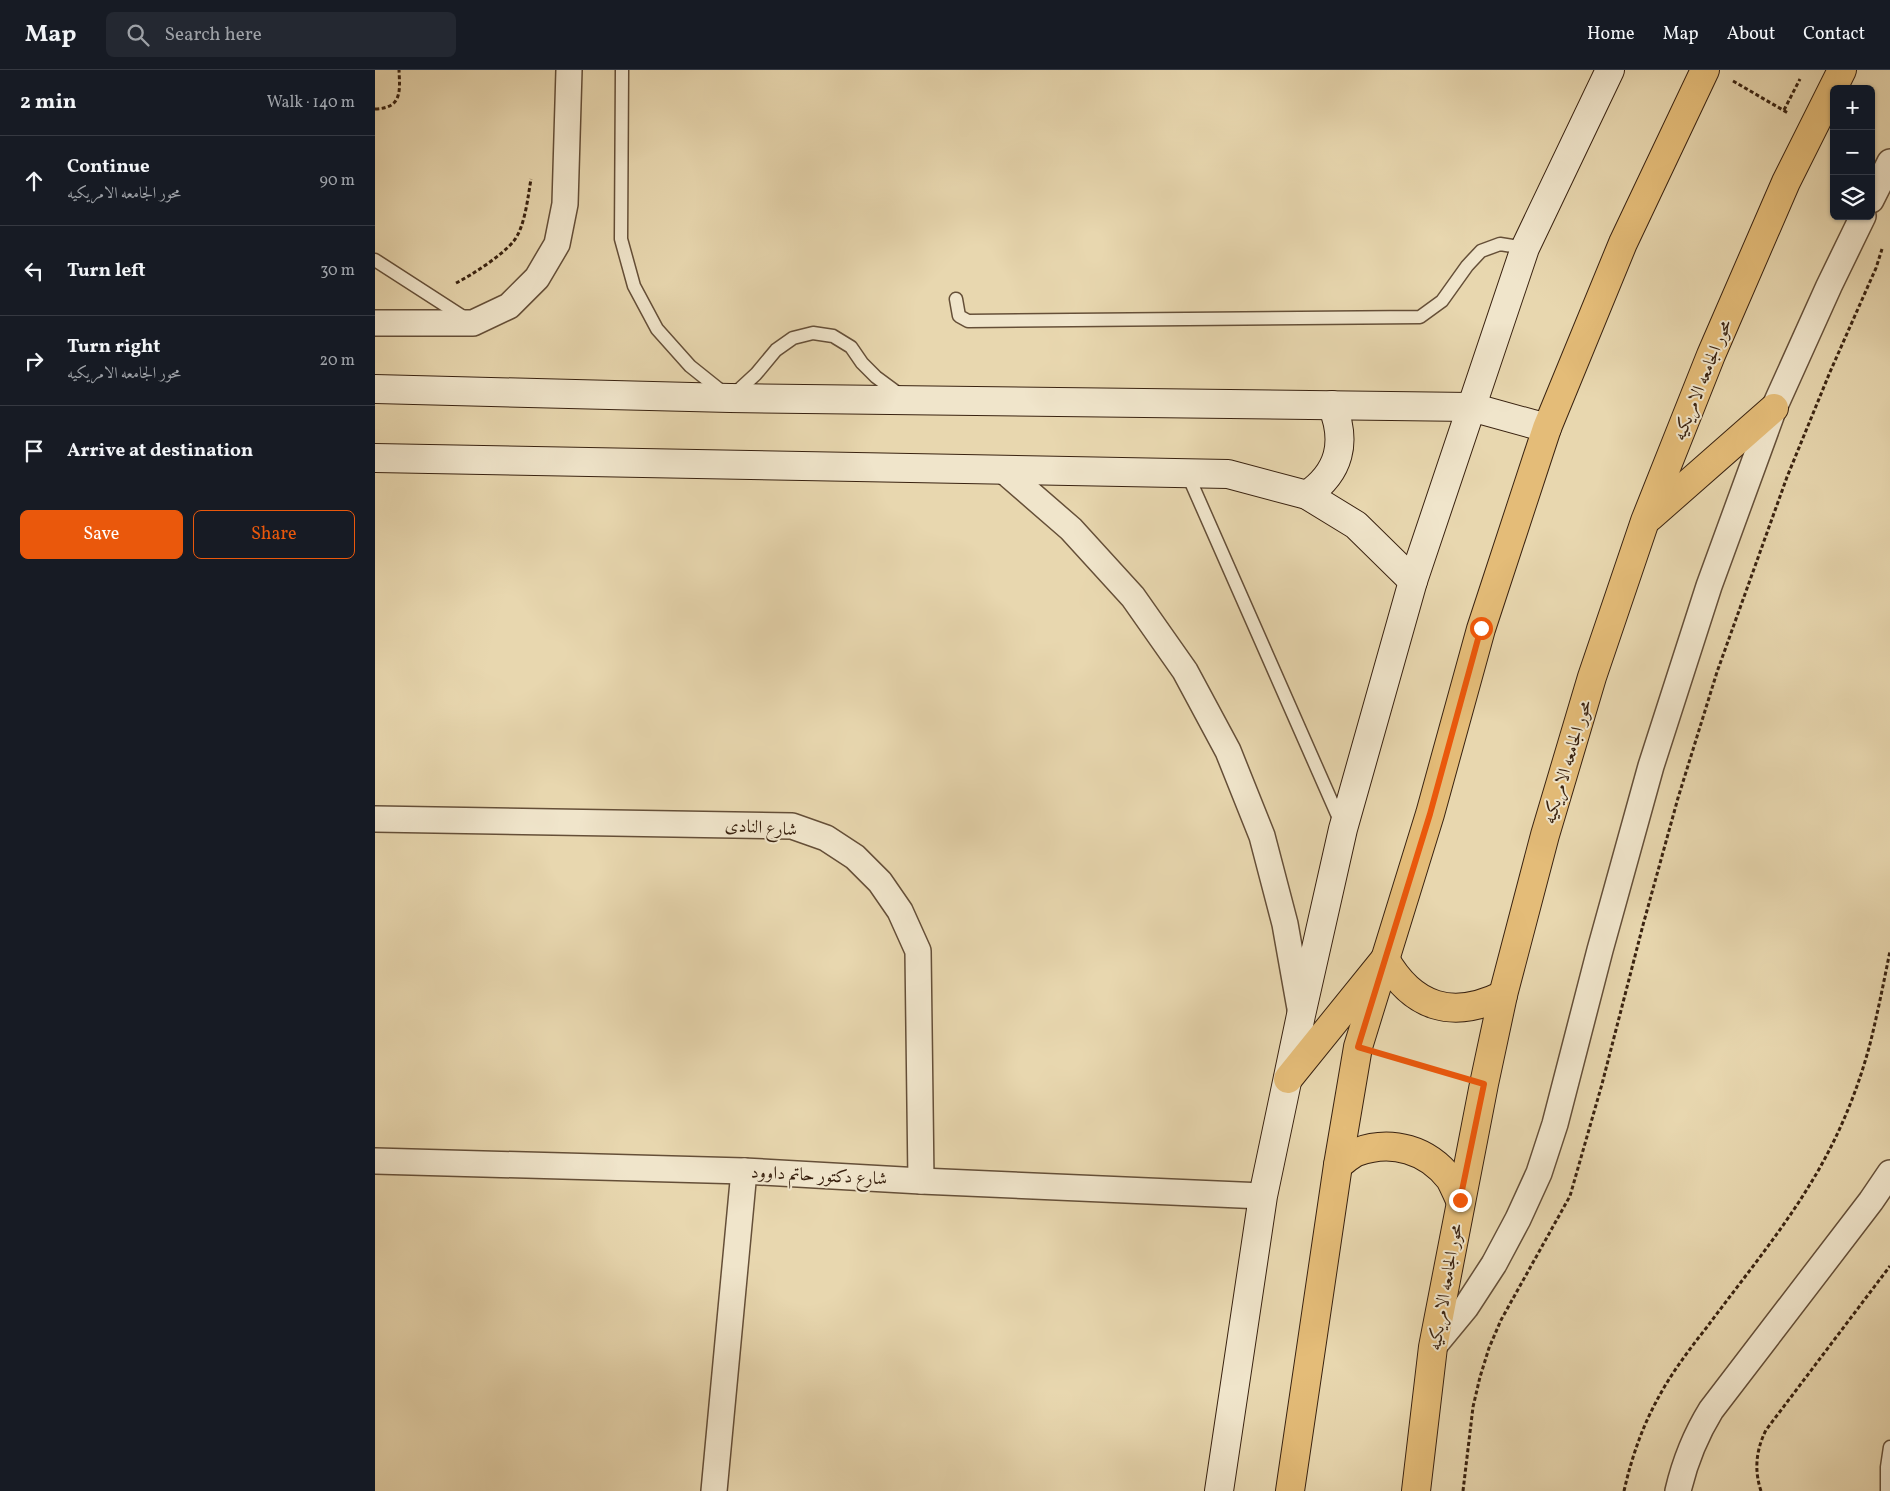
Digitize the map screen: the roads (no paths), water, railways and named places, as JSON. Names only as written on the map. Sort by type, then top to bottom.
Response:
[{"type":"main road","points":[[1290,1491],[1338,1165],[1358,1047],[1430,814],[1481,628],[1547,428],[1623,243],[1705,70]]},
{"type":"main road","name":"محور الجامعه الامريكيه","points":[[1416,1491],[1433,1347],[1460,1200],[1503,994],[1545,835],[1592,677],[1645,521],[1715,346],[1787,182],[1842,70]]},
{"type":"main road","points":[[1645,521],[1774,408]]},
{"type":"main road","points":[[1385,959],[1395,976],[1409,991],[1426,1001],[1446,1007],[1466,1008],[1485,1004],[1503,994]]},
{"type":"main road","points":[[1288,1079],[1385,959]]},
{"type":"main road","points":[[1338,1165],[1356,1153],[1376,1147],[1398,1146],[1419,1153],[1437,1164],[1451,1181],[1460,1200]]},
{"type":"street","points":[[375,323],[473,323],[509,306],[537,278],[557,244],[565,204],[569,70]]},
{"type":"street","points":[[1219,1491],[1263,1196],[1301,1015],[1343,830],[1413,581],[1525,248],[1610,70]]},
{"type":"street","points":[[1875,192],[1890,162]]},
{"type":"street","points":[[1433,1347],[1465,1307],[1494,1264],[1518,1219],[1539,1173],[1555,1124],[1600,950],[1651,766],[1709,586],[1774,408],[1861,220]]},
{"type":"street","points":[[375,389],[730,398],[1471,407],[1547,428]]},
{"type":"street","points":[[1307,495],[1327,477],[1335,465],[1339,451],[1338,420],[1332,405]]},
{"type":"street","points":[[375,458],[1228,474],[1307,495],[1356,525],[1413,581]]},
{"type":"street","points":[[1003,470],[1071,530],[1133,597],[1185,671],[1228,751],[1262,836],[1285,924],[1301,1015]]},
{"type":"street","name":"شارع النادى","points":[[375,819],[792,826],[826,838],[855,857],[881,882],[895,904],[918,951],[921,1181]]},
{"type":"street","name":"شارع دكتور حاتم داوود","points":[[375,1161],[744,1171],[1263,1196]]},
{"type":"street","points":[[714,1491],[744,1171]]},
{"type":"street","points":[[1678,1491],[1690,1449],[1699,1429],[1711,1410],[1890,1174]]},
{"type":"lane","points":[[622,70],[621,239],[634,286],[657,329],[690,366],[730,398],[756,374],[776,350],[793,338],[813,333],[833,336],[851,346],[862,363],[875,377],[891,390],[908,400]]},
{"type":"lane","points":[[956,299],[959,316],[969,321],[1419,318],[1442,301],[1467,266],[1481,251],[1500,244],[1525,248]]},
{"type":"lane","points":[[375,260],[473,323]]},
{"type":"lane","points":[[1187,473],[1343,830]]},
{"type":"lane","points":[[1887,1491],[1887,1467],[1890,1446]]}]
